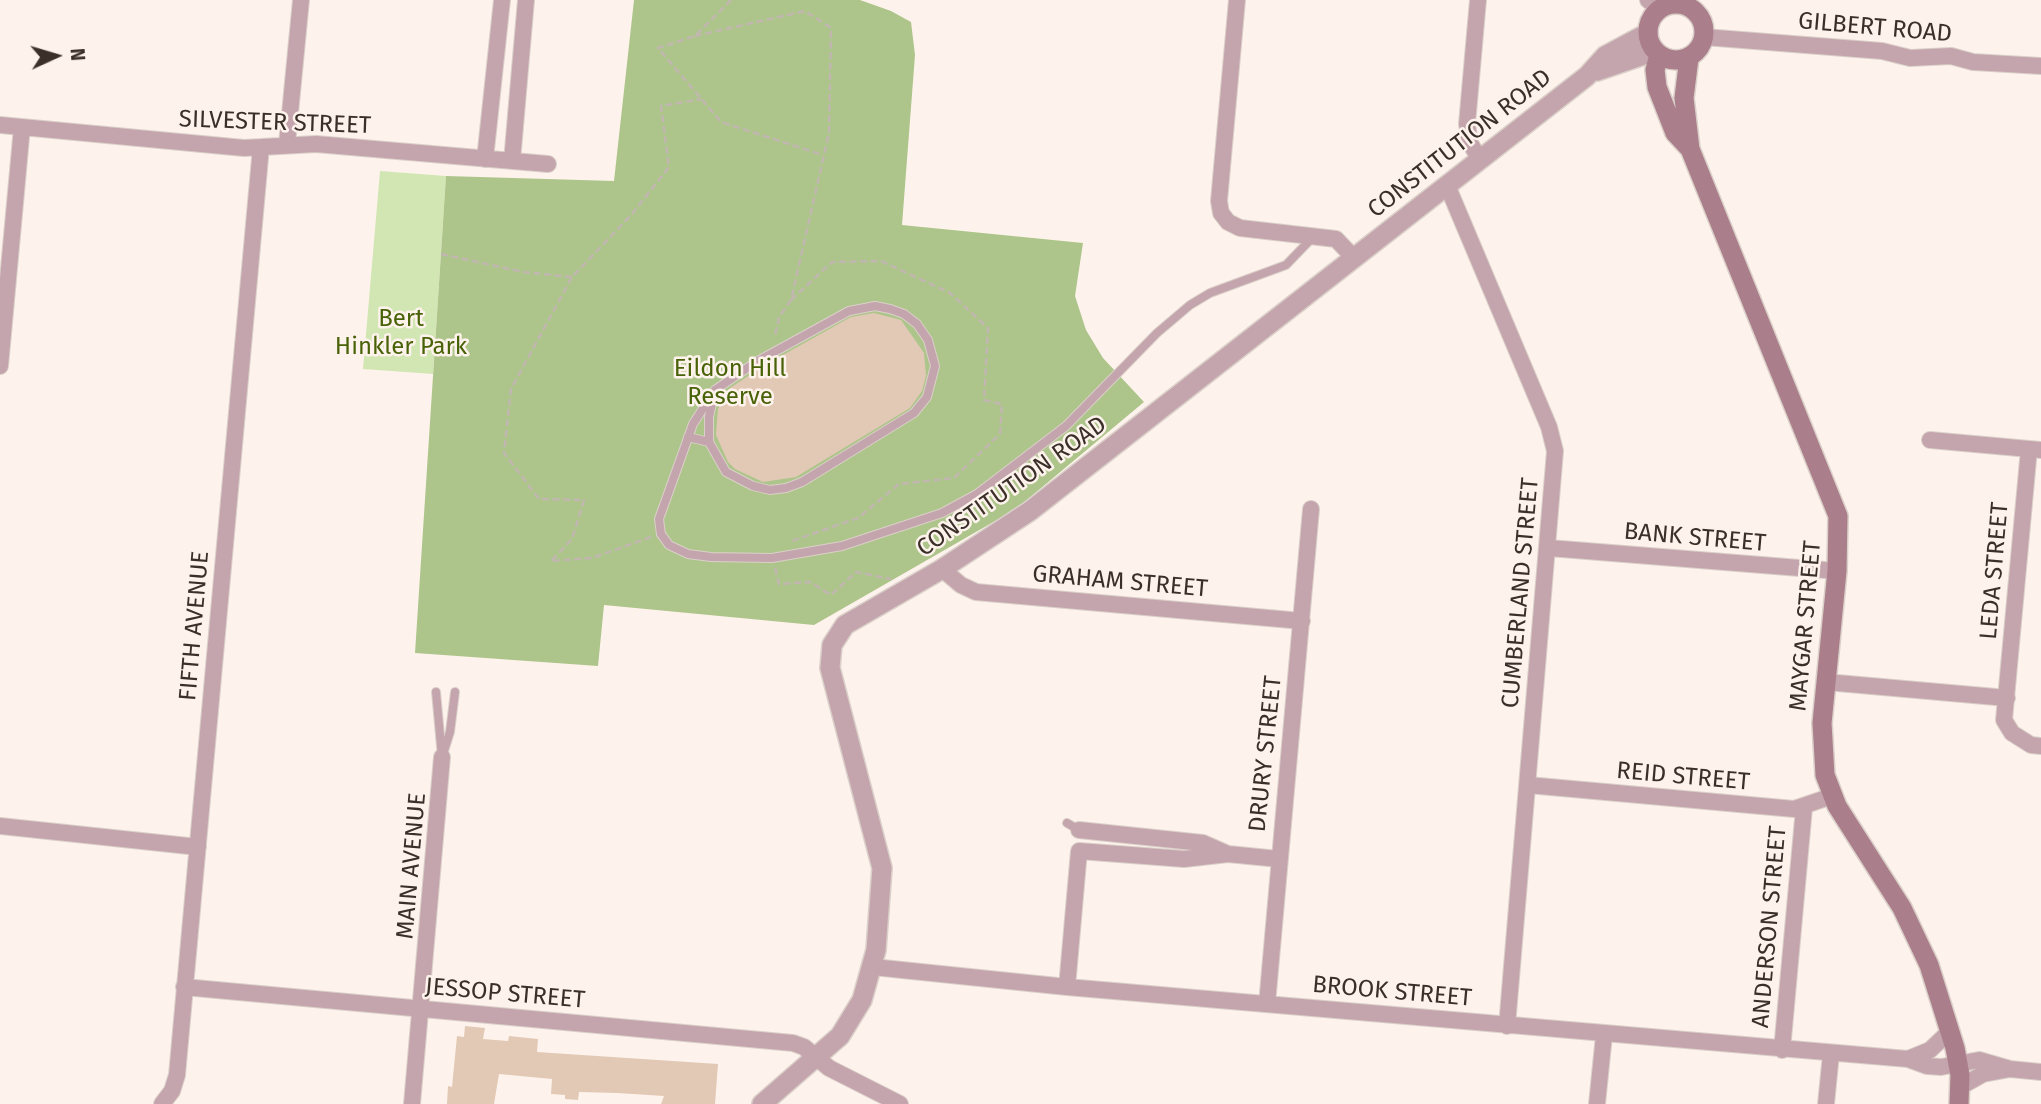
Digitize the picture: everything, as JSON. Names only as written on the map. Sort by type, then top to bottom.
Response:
[{"type":"main road","points":[[1665,3],[1695,5],[1703,23],[1704,37],[1701,46],[1689,58],[1673,61],[1654,46],[1649,24],[1665,3]]},
{"type":"main road","name":"MAYGAR STREET","points":[[1654,46],[1655,70],[1663,106],[1675,133],[1690,149]]},
{"type":"main road","name":"MAYGAR STREET","points":[[1689,58],[1684,98],[1690,149],[1835,502],[1839,530],[1821,744],[1823,764],[1832,796],[1917,936],[1950,1031],[1958,1063],[1959,1096]]},
{"type":"street","points":[[287,145],[301,0]]},
{"type":"street","points":[[485,159],[502,0]]},
{"type":"street","points":[[512,161],[526,0]]},
{"type":"street","points":[[1237,0],[1219,201],[1221,213],[1228,222],[1240,228],[1338,240],[1354,258]]},
{"type":"street","points":[[1478,0],[1467,124],[1470,143],[1480,160]]},
{"type":"street","name":"GILBERT ROAD","points":[[1704,37],[1882,51],[1910,58],[1951,56],[1973,62],[2041,66]]},
{"type":"street","name":"CONSTITUTION ROAD","points":[[762,1104],[817,1058],[847,1026],[862,999],[873,967],[882,899],[882,868],[833,681],[831,652],[845,625],[942,569],[1030,511],[1587,76],[1654,46]]},
{"type":"street","name":"SILVESTER STREET","points":[[0,125],[244,148],[287,145],[548,164]]},
{"type":"street","points":[[0,366],[22,127]]},
{"type":"street","name":"FIFTH AVENUE","points":[[162,1104],[175,1084],[261,147]]},
{"type":"street","name":"CUMBERLAND STREET","points":[[1447,185],[1554,439],[1549,548],[1507,1026]]},
{"type":"street","points":[[1930,440],[2035,450]]},
{"type":"street","name":"LEDA STREET","points":[[2035,450],[2004,720],[2012,733],[2031,745],[2041,746]]},
{"type":"street","name":"DRURY STREET","points":[[1267,1004],[1311,509]]},
{"type":"street","name":"BANK STREET","points":[[1549,548],[1837,571]]},
{"type":"street","name":"GRAHAM STREET","points":[[942,569],[961,585],[976,592],[1303,621]]},
{"type":"street","points":[[1826,682],[2007,698]]},
{"type":"street","name":"MAIN AVENUE","points":[[412,1104],[442,757]]},
{"type":"street","name":"REID STREET","points":[[1528,785],[1804,808],[1832,796]]},
{"type":"street","name":"ANDERSON STREET","points":[[1782,1049],[1804,808]]},
{"type":"street","points":[[0,826],[198,847]]},
{"type":"street","points":[[1068,987],[1074,837],[1203,843],[1228,854],[1279,859]]},
{"type":"street","name":"BROOK STREET","points":[[873,967],[1604,1035],[1908,1059],[1927,1066],[1990,1061],[2010,1069],[2041,1072]]},
{"type":"street","name":"JESSOP STREET","points":[[184,987],[789,1042],[801,1046],[829,1068],[900,1104]]},
{"type":"street","points":[[1908,1059],[1930,1050],[1950,1031]]},
{"type":"street","points":[[1597,1104],[1604,1035]]},
{"type":"street","points":[[1826,1104],[1831,1054]]},
{"type":"street","name":"BROOK STREET","points":[[1959,1096],[1979,1076],[2010,1069]]},
{"type":"lane","points":[[715,390],[709,417],[709,443],[726,472],[770,490],[786,488],[802,482],[914,413],[927,397],[935,366],[928,340],[917,324],[904,314],[875,306],[849,311],[772,353],[715,390],[702,405],[660,511],[661,534],[669,545],[688,554],[772,558],[842,547],[942,513],[977,494],[1066,426],[1157,333],[1190,305],[1210,293],[1286,265],[1314,236]]},
{"type":"lane","points":[[688,437],[709,443]]},
{"type":"lane","name":"MAIN AVENUE","points":[[436,692],[442,757]]},
{"type":"lane","name":"MAIN AVENUE","points":[[442,757],[450,732],[456,692]]},
{"type":"path","points":[[695,36],[731,0]]},
{"type":"path","points":[[791,300],[824,155],[829,133],[831,28],[805,11],[695,36],[658,48],[721,122],[824,155]]},
{"type":"path","points":[[661,534],[592,558],[551,561],[572,540],[583,500],[539,499],[503,453],[511,389],[572,277],[632,214],[669,167],[661,106],[701,99]]},
{"type":"path","points":[[441,254],[523,272],[572,277]]},
{"type":"path","points":[[772,353],[779,317],[791,300],[832,261],[881,261],[950,293],[989,328],[984,400],[1002,404],[1000,434],[954,478],[899,484],[858,518],[781,545],[772,558],[779,584],[810,582],[831,594],[856,572],[893,579],[903,590]]},
{"type":"green space","name":"Eildon Hill Reserve","points":[[634,0],[860,0],[891,11],[911,22],[915,55],[902,225],[1083,243],[1075,296],[1086,330],[1103,358],[1144,402],[1016,509],[814,625],[604,605],[598,666],[415,653],[446,176],[614,181]]},
{"type":"green space","name":"Bert Hinkler Park","points":[[380,171],[446,176],[433,374],[363,369]]},
{"type":"building","points":[[874,313],[901,320],[924,353],[926,376],[922,391],[910,408],[796,477],[763,482],[735,469],[728,462],[716,435],[718,409],[730,388],[765,365],[851,317]]},
{"type":"building","points":[[465,1026],[485,1028],[483,1039],[508,1041],[509,1036],[538,1039],[537,1052],[718,1064],[715,1104],[661,1104],[664,1096],[617,1093],[579,1092],[578,1100],[565,1099],[565,1095],[551,1094],[552,1079],[499,1074],[494,1104],[447,1104],[448,1086],[452,1087],[457,1036],[464,1037]]}]
